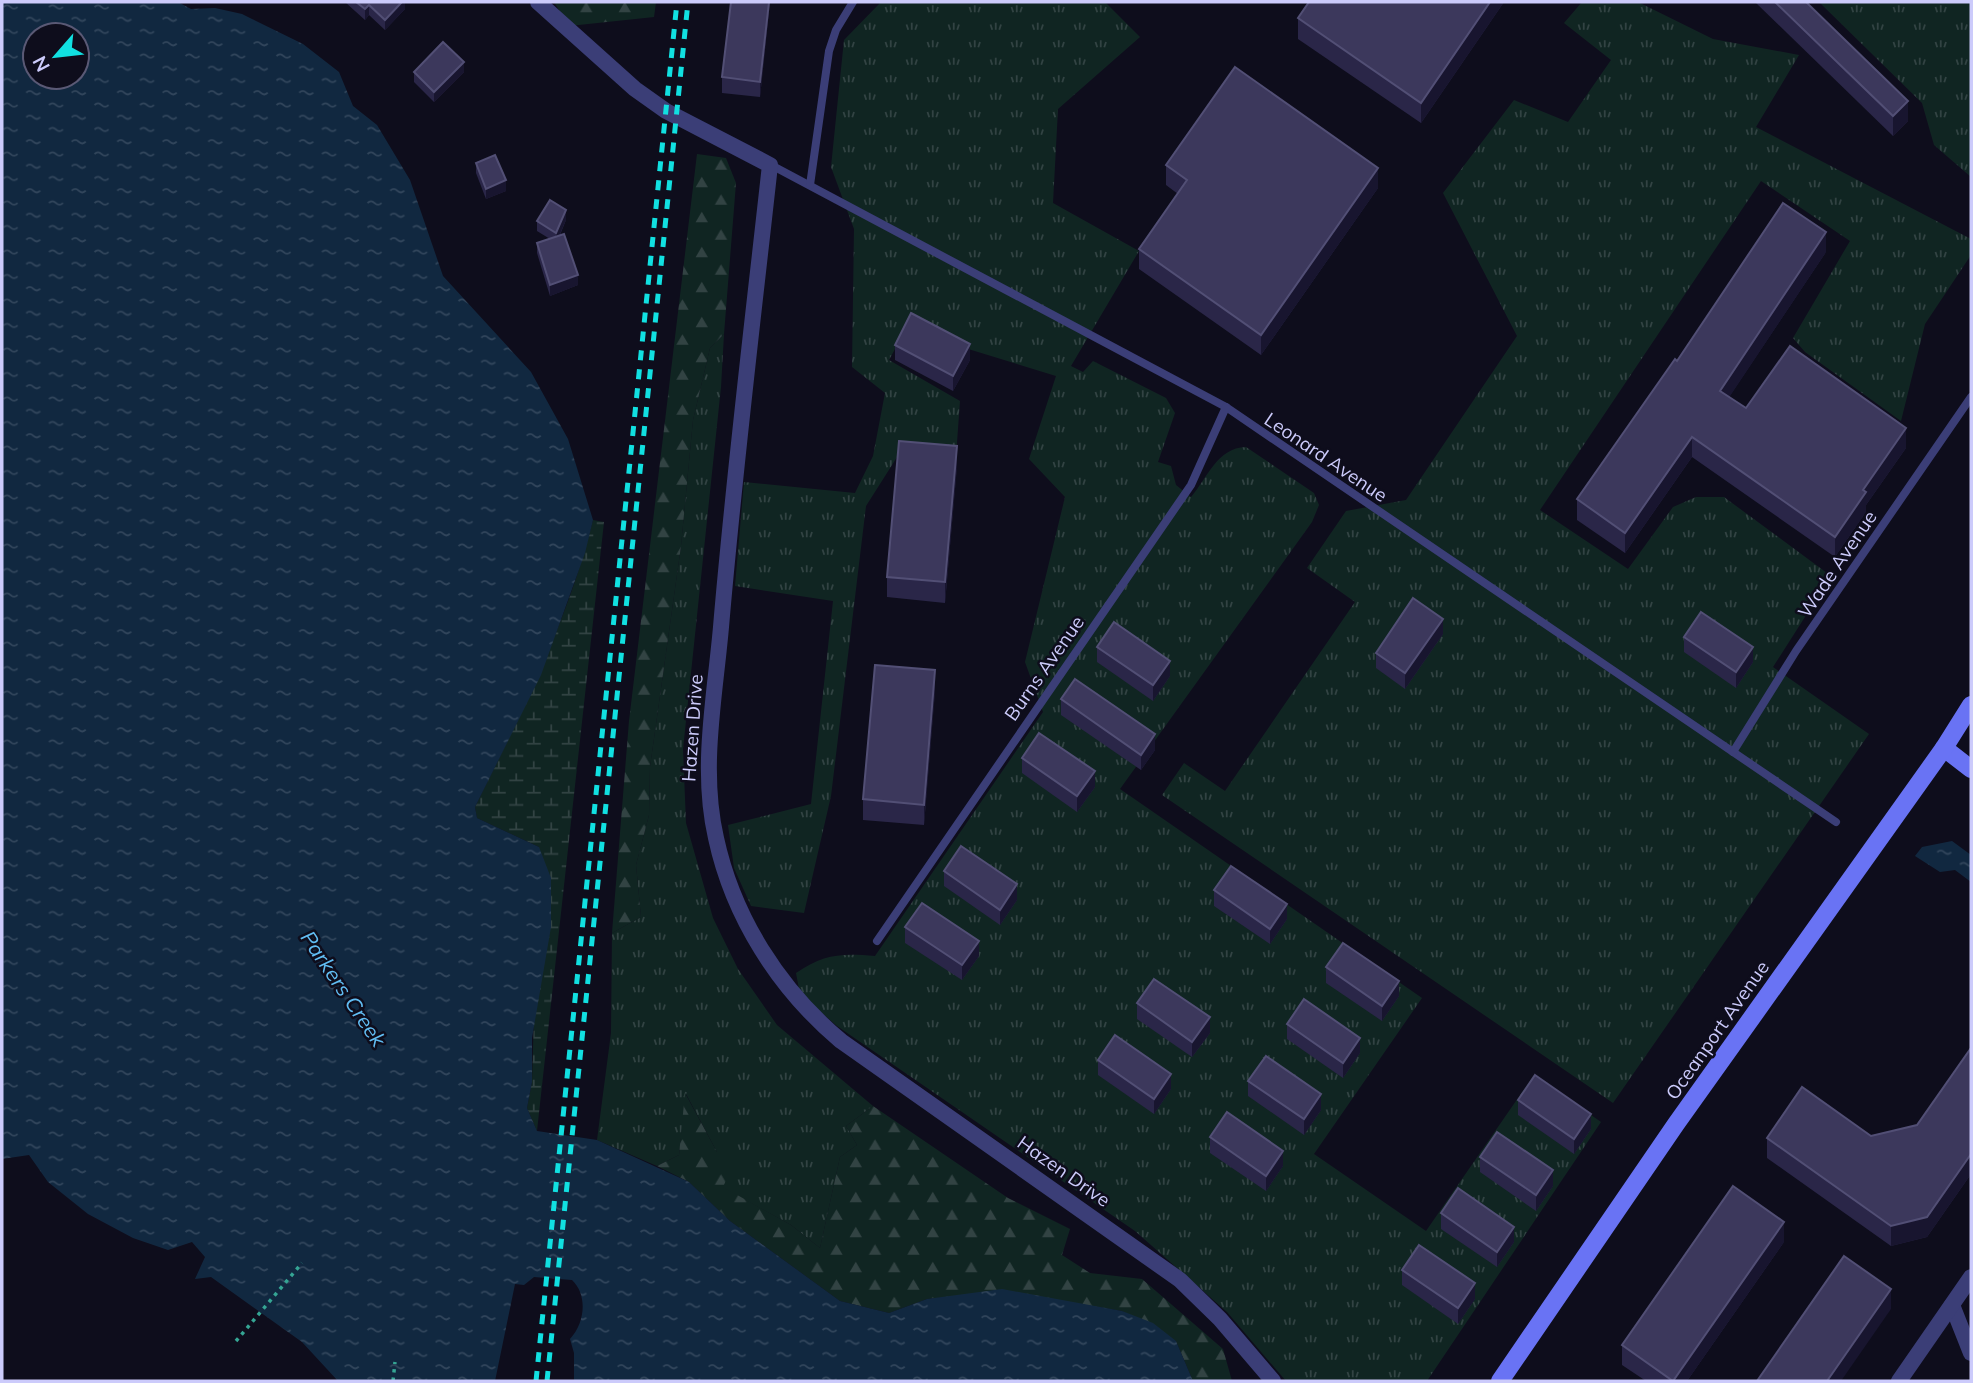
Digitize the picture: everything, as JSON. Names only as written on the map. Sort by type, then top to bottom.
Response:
[{"type":"main road","name":"Oceanport Avenue","points":[[1500,1381],[1676,1124],[1944,748],[1971,705]]},
{"type":"main road","points":[[1944,748],[1971,769]]},
{"type":"street","points":[[538,2],[624,81],[655,104],[771,165]]},
{"type":"street","name":"Hazen Drive","points":[[771,165],[733,493],[709,756],[709,797],[716,838],[728,878],[760,946],[792,996],[815,1019],[841,1041],[1180,1280],[1220,1320],[1273,1381]]},
{"type":"street","points":[[1899,1381],[1971,1277]]},
{"type":"street","points":[[1952,1306],[1971,1353]]},
{"type":"lane","points":[[810,186],[829,51],[836,30],[853,2]]},
{"type":"lane","name":"Leonard Avenue","points":[[771,165],[1226,407],[1836,822]]},
{"type":"lane","name":"Wade Avenue","points":[[1733,752],[1796,651],[1971,397]]},
{"type":"lane","name":"Burns Avenue","points":[[877,941],[1191,485],[1226,407]]},
{"type":"path","points":[[236,1341],[302,1262]]},
{"type":"path","points":[[393,1381],[395,1362]]},
{"type":"green space","points":[[554,2],[656,2],[654,17],[569,26]]},
{"type":"green space","points":[[881,2],[1105,2],[1140,37],[1058,109],[1053,203],[1139,251],[1071,366],[1083,372],[1093,361],[1166,398],[1175,413],[1158,462],[1171,466],[1176,485],[1191,497],[1220,458],[1228,452],[1246,447],[1314,493],[1319,505],[1312,522],[1120,789],[1422,998],[1314,1154],[1426,1231],[1534,1075],[1601,1122],[1427,1381],[1286,1381],[1227,1312],[1135,1231],[837,1026],[800,994],[796,973],[815,962],[842,955],[875,956],[1043,712],[1025,662],[1065,497],[1029,459],[1056,376],[939,340],[908,325],[889,360],[960,401],[956,456],[899,454],[866,506],[831,796],[804,913],[751,906],[734,868],[728,825],[811,804],[833,601],[735,586],[744,482],[855,493],[873,456],[885,393],[852,367],[854,229],[831,167],[844,40]]},
{"type":"green space","points":[[1582,2],[1638,2],[1713,39],[1799,55],[1756,127],[1971,239],[1971,255],[1925,324],[1901,421],[1805,352],[1793,338],[1850,241],[1761,181],[1540,510],[1628,569],[1673,507],[1696,497],[1724,497],[1831,576],[1773,667],[1869,734],[1613,1103],[1162,795],[1184,763],[1225,791],[1355,602],[1307,568],[1346,511],[1406,500],[1517,336],[1443,193],[1514,100],[1568,122],[1611,60],[1564,23]]},
{"type":"green space","points":[[1819,2],[1971,2],[1971,177],[1934,145],[1922,103]]},
{"type":"green space","points":[[697,154],[726,158],[736,183],[724,334],[710,348],[693,420],[681,546],[650,767],[649,815],[636,865],[641,917],[612,933],[629,721]]},
{"type":"green space","points":[[724,334],[721,387],[683,749],[686,823],[713,918],[738,969],[777,1025],[873,1106],[846,1126],[857,1145],[840,1157],[820,1248],[791,1225],[722,1187],[717,1152],[686,1094],[679,1155],[657,1166],[597,1140],[611,1033],[612,933],[641,917],[636,865],[649,815],[650,767],[681,546],[693,420],[710,348]]},
{"type":"green space","points":[[593,520],[604,522],[537,1131],[527,1108],[532,1082],[539,847],[477,818],[475,807],[557,631],[583,558]]},
{"type":"green space","points":[[685,1093],[717,1152],[738,1154],[723,1187],[791,1225],[820,1248],[840,1157],[857,1145],[846,1126],[873,1106],[1008,1198],[1070,1229],[1062,1255],[1090,1273],[1142,1279],[1223,1349],[1232,1381],[1193,1381],[1176,1341],[1122,1311],[1068,1302],[947,1297],[927,1299],[889,1313],[840,1301],[730,1221],[689,1182],[657,1166],[679,1155]]},
{"type":"water","name":"Parkers Creek","points":[[2,2],[178,2],[191,9],[215,8],[242,14],[303,44],[339,72],[353,106],[377,125],[410,180],[443,276],[531,372],[568,439],[593,520],[585,553],[541,675],[475,807],[477,818],[539,847],[551,878],[551,927],[532,1038],[532,1082],[527,1108],[537,1131],[597,1140],[689,1182],[730,1221],[840,1301],[889,1313],[927,1299],[1002,1289],[1122,1311],[1153,1323],[1176,1341],[1193,1381],[574,1381],[574,1353],[570,1339],[579,1325],[583,1309],[581,1293],[572,1280],[534,1277],[524,1285],[515,1284],[495,1381],[338,1381],[302,1342],[211,1277],[195,1279],[205,1257],[192,1242],[168,1250],[133,1238],[88,1214],[48,1182],[29,1155],[2,1159]]},
{"type":"water","points":[[1952,841],[1971,855],[1971,882],[1955,870],[1940,872],[1915,856],[1922,847]]},
{"type":"building","points":[[356,2],[402,2],[385,20],[369,5],[365,9]]},
{"type":"building","points":[[731,2],[769,2],[760,82],[722,77]]},
{"type":"building","points":[[1309,2],[1490,2],[1421,103],[1298,18]]},
{"type":"building","points":[[1775,2],[1806,2],[1908,101],[1893,116]]},
{"type":"building","points":[[443,42],[464,62],[434,92],[414,72]]},
{"type":"building","points":[[1235,67],[1378,168],[1261,335],[1139,249],[1187,180],[1166,165]]},
{"type":"building","points":[[495,155],[506,180],[486,189],[476,163]]},
{"type":"building","points":[[550,200],[566,210],[556,233],[537,221]]},
{"type":"building","points":[[1783,203],[1826,232],[1720,391],[1746,408],[1790,346],[1906,428],[1863,490],[1866,492],[1835,537],[1692,437],[1625,533],[1577,499],[1675,359],[1677,361]]},
{"type":"building","points":[[564,234],[578,275],[550,285],[537,243]]},
{"type":"building","points":[[911,313],[970,344],[953,376],[895,345]]},
{"type":"building","points":[[899,441],[957,446],[945,582],[887,577]]},
{"type":"building","points":[[1413,598],[1443,619],[1405,673],[1376,653]]},
{"type":"building","points":[[1701,612],[1753,647],[1736,672],[1684,637]]},
{"type":"building","points":[[1114,622],[1170,661],[1153,685],[1097,647]]},
{"type":"building","points":[[875,665],[935,670],[924,805],[863,799]]},
{"type":"building","points":[[1075,679],[1155,734],[1141,755],[1061,699]]},
{"type":"building","points":[[1039,733],[1095,771],[1077,796],[1022,758]]},
{"type":"building","points":[[961,846],[1017,884],[1000,910],[944,871]]},
{"type":"building","points":[[1231,866],[1287,904],[1270,929],[1214,890]]},
{"type":"building","points":[[922,903],[979,941],[962,965],[905,927]]},
{"type":"building","points":[[1343,943],[1399,981],[1382,1006],[1326,967]]},
{"type":"building","points":[[1154,979],[1210,1017],[1192,1042],[1137,1003]]},
{"type":"building","points":[[1304,999],[1360,1038],[1343,1063],[1287,1024]]},
{"type":"building","points":[[1115,1035],[1171,1074],[1154,1099],[1098,1060]]},
{"type":"building","points":[[1971,1048],[1971,1154],[1927,1217],[1891,1226],[1767,1138],[1802,1087],[1871,1136],[1917,1125]]},
{"type":"building","points":[[1266,1056],[1321,1094],[1304,1119],[1248,1081]]},
{"type":"building","points":[[1535,1075],[1591,1114],[1574,1139],[1518,1100]]},
{"type":"building","points":[[1227,1112],[1283,1151],[1266,1176],[1210,1137]]},
{"type":"building","points":[[1497,1132],[1553,1170],[1536,1195],[1480,1157]]},
{"type":"building","points":[[1733,1186],[1784,1222],[1673,1381],[1622,1345]]},
{"type":"building","points":[[1458,1188],[1514,1227],[1497,1252],[1441,1213]]},
{"type":"building","points":[[1419,1245],[1475,1283],[1458,1308],[1402,1270]]},
{"type":"building","points":[[1844,1256],[1891,1289],[1827,1381],[1757,1381]]},
{"type":"railway","points":[[536,1381],[677,2]]},
{"type":"railway","points":[[547,1381],[688,2]]}]
